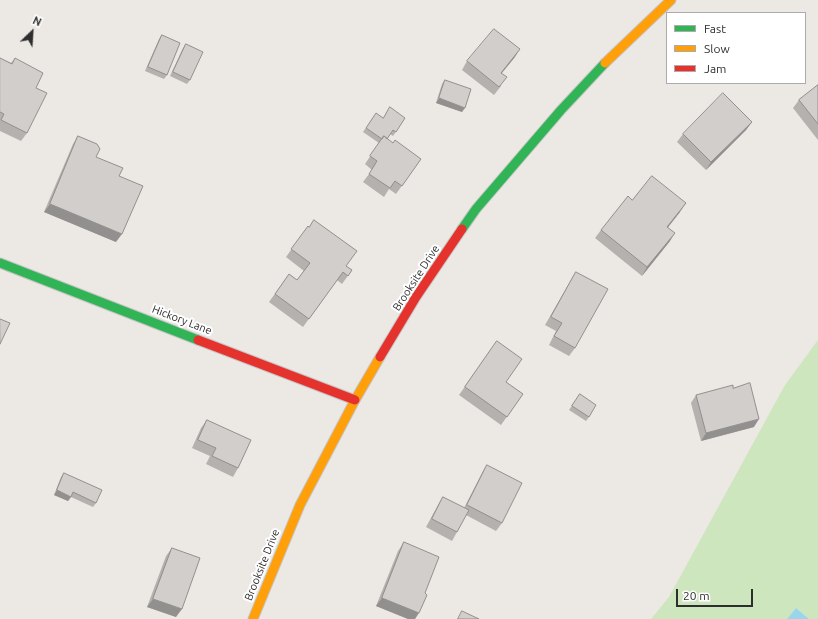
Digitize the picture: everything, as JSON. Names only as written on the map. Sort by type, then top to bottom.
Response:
[{"type":"street","name":"Brooksite Drive","points":[[253,619],[300,505],[355,400],[416,297],[476,208],[561,110],[616,52],[671,0]]},
{"type":"street","name":"Hickory Lane","points":[[0,263],[355,400]]},
{"type":"green space","points":[[818,340],[818,619],[809,619],[796,608],[787,619],[651,619],[669,597],[785,385]]},
{"type":"water","points":[[796,608],[809,619],[787,619]]},
{"type":"building","points":[[494,29],[520,49],[501,73],[507,77],[499,87],[467,61]]},
{"type":"building","points":[[162,35],[180,43],[167,75],[148,67]]},
{"type":"building","points":[[186,44],[203,52],[190,80],[173,72]]},
{"type":"building","points":[[0,58],[12,64],[15,58],[43,73],[36,88],[47,93],[27,133],[1,120],[4,114],[0,112]]},
{"type":"building","points":[[445,80],[471,89],[465,108],[439,98]]},
{"type":"building","points":[[818,85],[818,124],[799,100]]},
{"type":"building","points":[[723,93],[752,122],[711,162],[683,134]]},
{"type":"building","points":[[390,107],[405,118],[396,132],[393,130],[387,139],[384,136],[382,139],[366,128],[376,113],[383,118]]},
{"type":"building","points":[[78,136],[97,144],[100,149],[96,157],[123,168],[119,176],[143,186],[122,234],[50,204]]},
{"type":"building","points":[[384,136],[393,143],[395,140],[421,159],[402,186],[395,181],[390,188],[369,174],[377,161],[370,156]]},
{"type":"building","points":[[652,176],[686,203],[667,227],[675,233],[647,267],[601,230],[628,196],[632,200]]},
{"type":"building","points":[[314,220],[357,251],[346,266],[352,270],[348,276],[343,272],[309,319],[275,294],[289,274],[297,280],[310,263],[291,249]]},
{"type":"building","points":[[576,272],[608,289],[575,348],[554,336],[562,323],[551,317]]},
{"type":"building","points":[[0,319],[10,323],[0,344]]},
{"type":"building","points":[[497,341],[522,359],[506,382],[523,394],[507,417],[465,387]]},
{"type":"building","points":[[750,383],[759,419],[706,433],[696,395],[733,385],[733,388]]},
{"type":"building","points":[[580,394],[596,405],[589,417],[572,406]]},
{"type":"building","points":[[207,420],[251,440],[238,468],[212,456],[216,448],[198,440]]},
{"type":"building","points":[[487,465],[522,483],[502,523],[467,505]]},
{"type":"building","points":[[64,473],[102,490],[96,503],[73,492],[71,497],[57,490]]},
{"type":"building","points":[[443,497],[469,510],[457,532],[432,519]]},
{"type":"building","points":[[404,542],[439,557],[425,593],[427,595],[419,613],[382,598]]},
{"type":"building","points":[[172,548],[200,558],[182,609],[153,599]]},
{"type":"building","points":[[462,611],[479,619],[458,619]]},
{"type":"traffic: fast","points":[[462,229],[476,209],[561,110],[605,63]]},
{"type":"traffic: fast","points":[[0,263],[198,340]]},
{"type":"traffic: slow","points":[[605,63],[671,0]]},
{"type":"traffic: slow","points":[[253,619],[300,505],[355,400],[380,357]]},
{"type":"traffic: jam","points":[[380,357],[416,297],[462,229]]},
{"type":"traffic: jam","points":[[198,340],[355,400]]}]
